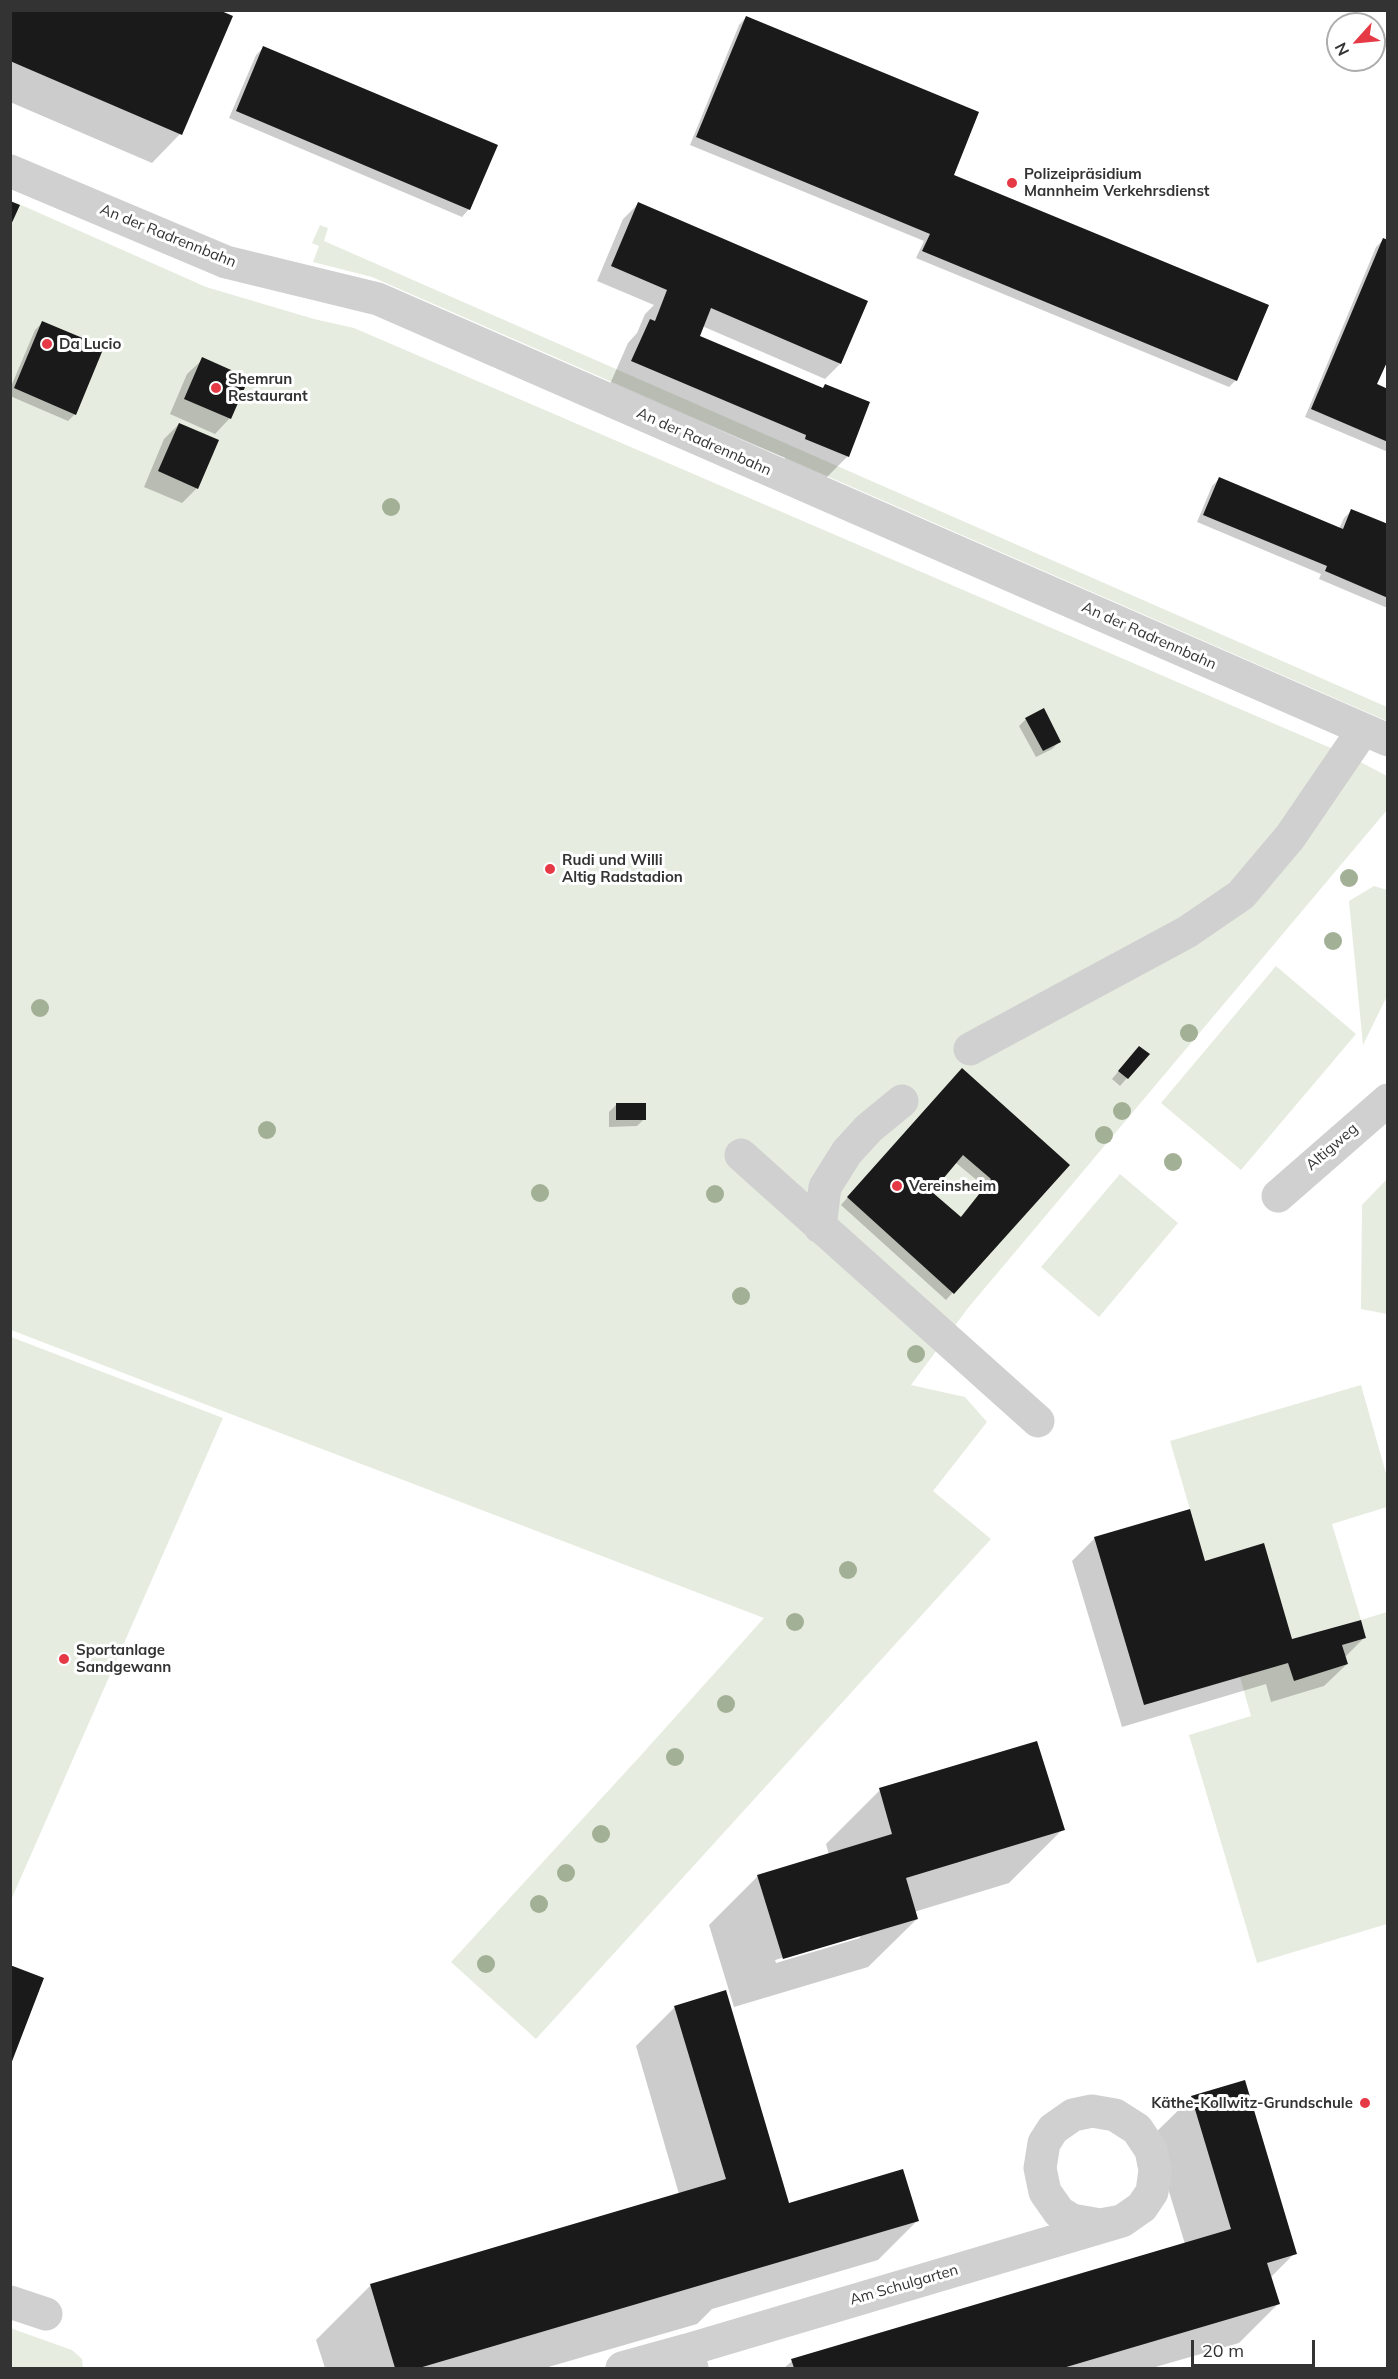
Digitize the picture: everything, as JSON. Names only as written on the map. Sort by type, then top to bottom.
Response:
[{"type":"street","name":"An der Radrennbahn","points":[[10,171],[226,262],[378,300],[1375,735]]},
{"type":"street","points":[[970,1049],[1186,932],[1241,895],[1375,735]]},
{"type":"street","name":"Altigweg","points":[[1278,1196],[1388,1100]]},
{"type":"street","points":[[820,1227],[825,1187],[847,1152],[869,1128],[902,1101]]},
{"type":"street","points":[[741,1155],[1038,1421]]},
{"type":"street","name":"Am Schulgarten","points":[[622,2368],[690,2359],[1122,2221]]},
{"type":"street","points":[[10,2302],[46,2314]]},
{"type":"shaded area","points":[[10,200],[206,287],[314,319],[354,328],[1347,755],[1387,776],[1387,810],[968,1308],[911,1385],[965,1397],[987,1422],[933,1491],[991,1539],[536,2039],[451,1962],[764,1618],[11,1330]]},
{"type":"shaded area","points":[[320,225],[328,228],[324,241],[1387,707],[1387,721],[372,277],[313,262],[319,246],[312,243]]},
{"type":"shaded area","points":[[1374,886],[1387,890],[1387,996],[1363,1045],[1349,901]]},
{"type":"shaded area","points":[[1276,966],[1356,1034],[1241,1170],[1161,1103]]},
{"type":"shaded area","points":[[1120,1174],[1178,1223],[1099,1317],[1041,1267]]},
{"type":"shaded area","points":[[1387,1179],[1387,1314],[1361,1309],[1362,1205]]},
{"type":"shaded area","name":"Sportanlage Sandgewann","points":[[11,1337],[223,1418],[11,1900]]},
{"type":"shaded area","points":[[1361,1385],[1387,1477],[1387,1507],[1332,1524],[1361,1620],[1292,1639],[1205,1561],[1170,1441]]},
{"type":"shaded area","points":[[1387,1612],[1387,1924],[1257,1963],[1189,1735],[1251,1716],[1240,1677],[1288,1663],[1294,1680],[1348,1664],[1342,1645],[1366,1638],[1361,1620]]},
{"type":"shaded area","points":[[10,2328],[72,2350],[82,2359],[83,2368],[11,2368]]},
{"type":"building","points":[[10,10],[219,10],[233,16],[182,135],[10,61]]},
{"type":"building","points":[[746,16],[979,112],[954,175],[1269,305],[1237,381],[922,251],[930,234],[696,137]]},
{"type":"building","points":[[263,46],[498,145],[470,210],[236,111]]},
{"type":"building","points":[[10,201],[20,205],[10,227]]},
{"type":"building","points":[[638,202],[868,301],[841,364],[711,308],[700,336],[823,388],[825,384],[870,402],[849,457],[805,439],[806,435],[631,361],[650,319],[655,321],[667,290],[611,266]]},
{"type":"building","points":[[1383,238],[1388,240],[1388,360],[1377,384],[1388,389],[1388,442],[1311,409]]},
{"type":"building","points":[[42,321],[104,347],[76,415],[14,388]]},
{"type":"building","points":[[202,357],[249,378],[231,419],[184,399]]},
{"type":"building","points":[[179,423],[219,440],[198,489],[158,471]]},
{"type":"building","points":[[1219,477],[1343,529],[1351,509],[1388,524],[1388,598],[1325,571],[1327,566],[1203,515]]},
{"type":"building","points":[[1044,708],[1061,742],[1043,751],[1025,718]]},
{"type":"building","points":[[1139,1046],[1150,1054],[1128,1079],[1118,1071]]},
{"type":"building","name":"Vereinsheim","points":[[962,1068],[1070,1165],[954,1294],[847,1197]],"holes":[[[963,1155],[991,1179],[961,1217],[932,1192]]]},
{"type":"building","points":[[616,1103],[646,1103],[646,1120],[616,1120]]},
{"type":"building","points":[[1190,1509],[1205,1561],[1264,1543],[1292,1639],[1361,1620],[1366,1638],[1342,1645],[1348,1664],[1294,1681],[1288,1663],[1144,1705],[1094,1537]]},
{"type":"building","points":[[1037,1741],[1065,1830],[906,1878],[918,1919],[783,1959],[757,1875],[892,1834],[879,1788]]},
{"type":"building","points":[[10,1965],[44,1978],[11,2064],[10,2064]]},
{"type":"building","points":[[726,1990],[789,2203],[903,2169],[919,2221],[419,2368],[395,2368],[370,2284],[726,2179],[674,2006]]},
{"type":"building","points":[[1245,2080],[1297,2254],[1267,2263],[1280,2304],[1063,2368],[794,2368],[791,2359],[1231,2229],[1191,2096]]},
{"type":"place","name":"Polizeipräsidium Mannheim Verkehrsdienst","points":[[1012,183]]},
{"type":"place","name":"Da Lucio","points":[[47,344]]},
{"type":"place","name":"Shemrun Restaurant","points":[[216,388]]},
{"type":"place","name":"Rudi und Willi Altig Radstadion","points":[[550,869]]},
{"type":"place","name":"Vereinsheim","points":[[897,1186]]},
{"type":"place","name":"Sportanlage Sandgewann","points":[[64,1659]]},
{"type":"place","name":"Käthe-Kollwitz-Grundschule","points":[[1365,2103]]}]
